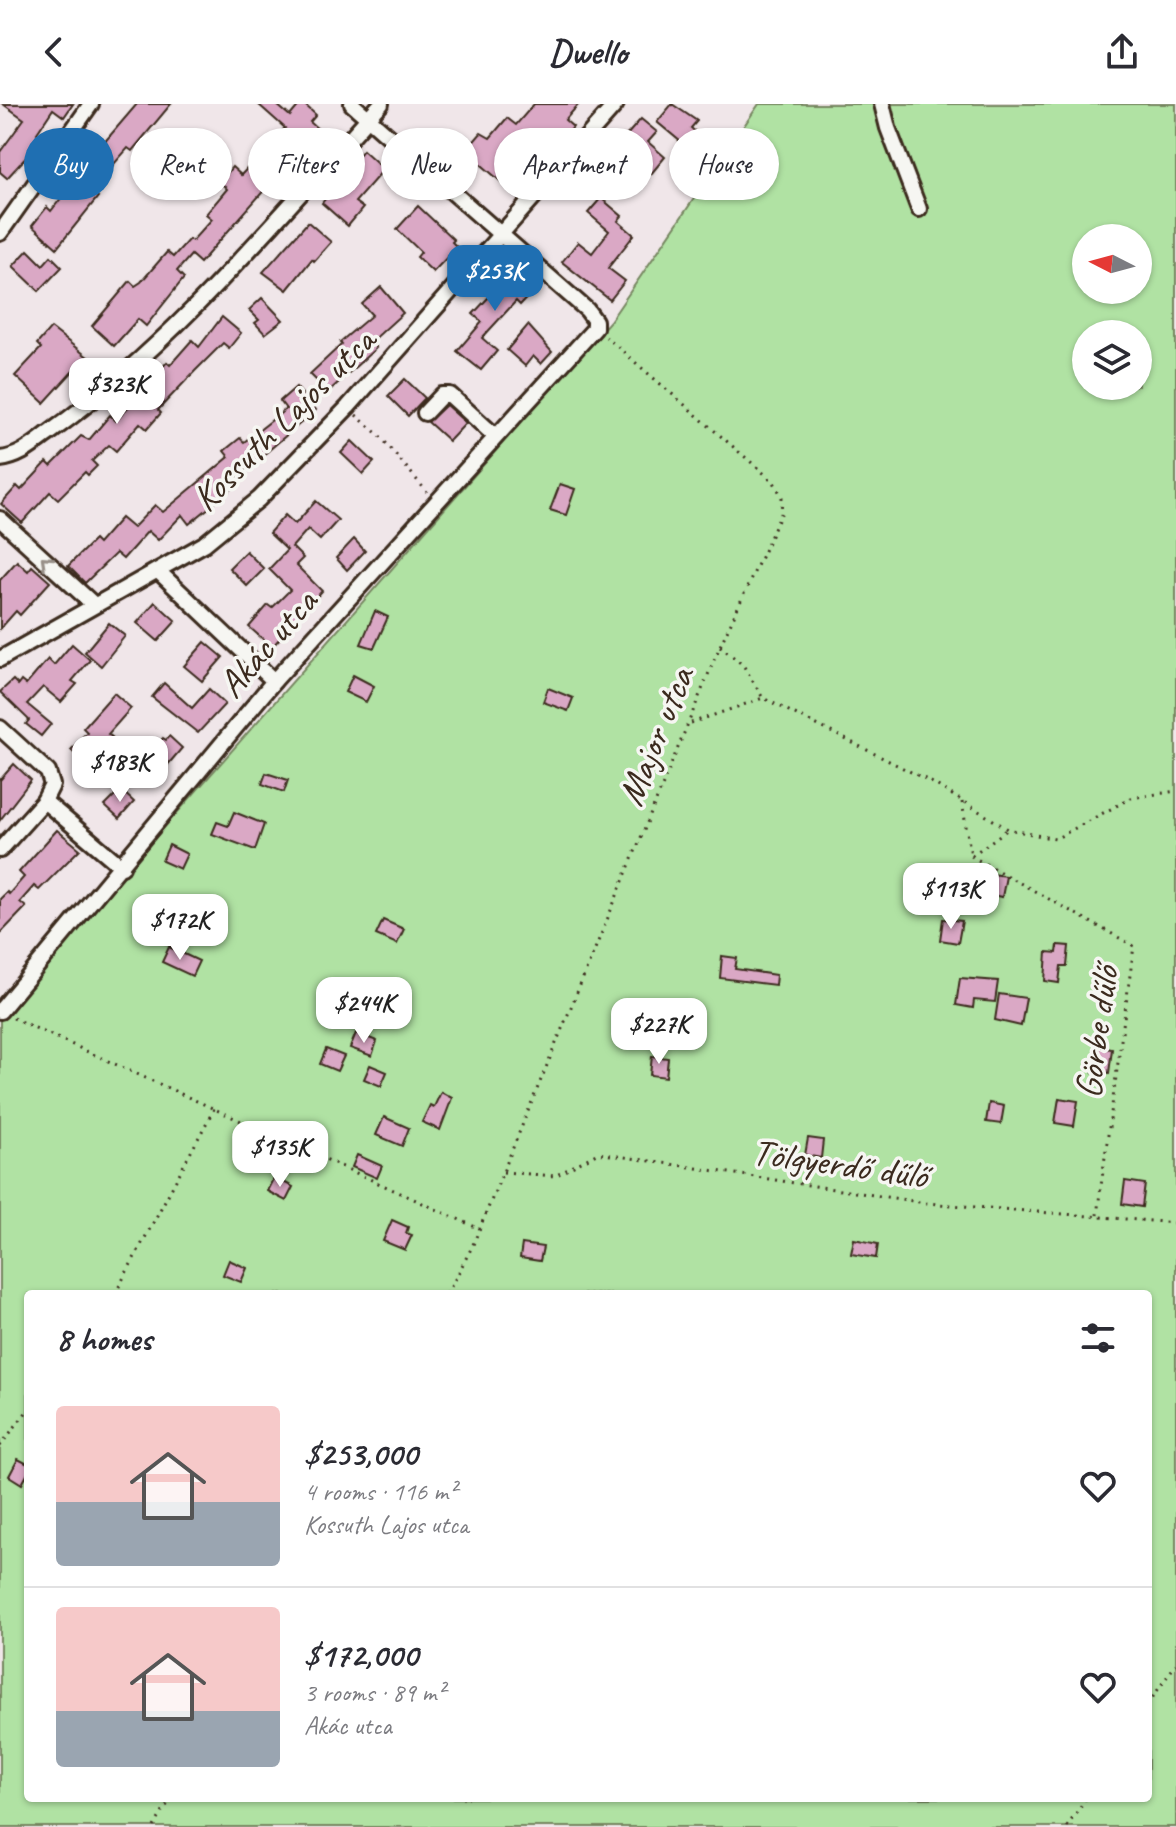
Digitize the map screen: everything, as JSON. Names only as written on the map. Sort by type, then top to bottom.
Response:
[{"type":"street","points":[[0,233],[91,104]]},
{"type":"street","points":[[352,104],[587,310],[595,321],[595,328]]},
{"type":"street","points":[[0,459],[14,458],[82,409],[190,312],[381,104]]},
{"type":"street","name":"Kossuth Lajos utca","points":[[0,659],[204,544],[259,499],[348,407],[616,104]]},
{"type":"street","points":[[882,104],[919,209]]},
{"type":"street","name":"Akác utca","points":[[0,1012],[274,681],[595,328]]},
{"type":"street","points":[[425,413],[442,395],[450,395],[495,436]]},
{"type":"street","points":[[0,519],[93,604]]},
{"type":"street","points":[[158,571],[274,681]]},
{"type":"street","points":[[0,728],[48,772],[52,785],[44,801],[0,850]]},
{"type":"street","points":[[44,801],[122,867]]},
{"type":"path","name":"Major utca","points":[[449,1290],[480,1229],[720,646],[781,514],[782,497],[774,482],[595,328]]},
{"type":"path","points":[[348,407],[416,476],[435,504]]},
{"type":"path","points":[[720,646],[743,665],[763,698],[931,782],[1008,829],[1055,839],[1131,798],[1176,791]]},
{"type":"path","points":[[688,724],[763,698]]},
{"type":"path","points":[[961,801],[971,856],[1008,829]]},
{"type":"path","name":"Görbe dűlő","points":[[971,856],[1134,946],[1097,1215]]},
{"type":"path","points":[[0,1012],[480,1229]]},
{"type":"path","points":[[117,1290],[215,1107]]},
{"type":"path","name":"Tölgyerdő dűlő","points":[[503,1172],[555,1176],[598,1153],[926,1203],[1176,1223]]},
{"type":"path","points":[[0,1446],[24,1415]]},
{"type":"path","points":[[1152,1698],[1176,1664]]},
{"type":"path","points":[[154,1827],[169,1802]]},
{"type":"path","points":[[1067,1827],[1083,1802]]},
{"type":"green space","points":[[759,104],[1176,104],[1176,1827],[0,1827],[0,1014],[610,321],[693,200],[779,200],[779,128],[743,128]]},
{"type":"building","points":[[3,104],[73,104],[64,117],[53,109],[40,128],[24,128],[24,160],[7,178],[0,172],[0,152],[24,119]]},
{"type":"building","points":[[137,104],[171,104],[151,128],[130,128],[130,150],[128,148],[114,164],[114,131]]},
{"type":"building","points":[[258,104],[276,104],[290,116],[300,104],[304,104],[316,115],[310,122],[317,128],[285,128]]},
{"type":"building","points":[[534,104],[579,104],[565,120],[572,128],[498,128],[507,118],[516,125]]},
{"type":"building","points":[[672,104],[697,121],[691,128],[669,128],[669,132],[657,122]]},
{"type":"building","points":[[641,119],[652,128],[633,128]]},
{"type":"building","points":[[481,133],[490,138],[494,133],[494,176],[478,162],[478,136]]},
{"type":"building","points":[[653,146],[665,157],[653,172]]},
{"type":"building","points":[[365,152],[381,166],[381,172],[365,191]]},
{"type":"building","points":[[232,167],[241,175],[248,168],[248,200],[255,200],[200,263],[191,255],[177,271],[184,278],[146,326],[138,319],[114,346],[92,326],[130,281],[135,286],[167,252],[173,257],[189,239],[192,241],[212,219],[206,214],[218,200],[232,200]]},
{"type":"building","points":[[60,200],[96,200],[57,248],[32,226],[47,207],[51,211]]},
{"type":"building","points":[[324,200],[357,200],[355,202],[363,208],[348,226],[322,203]]},
{"type":"building","points":[[599,200],[603,200],[622,216],[618,221],[634,235],[608,268],[625,281],[610,300],[562,262],[578,242],[592,253],[609,231],[588,213]]},
{"type":"building","points":[[418,206],[454,240],[452,242],[457,247],[433,272],[417,257],[421,252],[397,229]]},
{"type":"building","points":[[308,222],[331,242],[314,261],[312,259],[287,290],[263,272]]},
{"type":"building","points":[[28,250],[43,265],[51,256],[62,267],[39,291],[13,266]]},
{"type":"building","points":[[501,260],[535,289],[520,305],[516,301],[482,338],[497,351],[481,370],[457,351],[482,322],[473,314],[501,284],[489,273]]},
{"type":"building","points":[[381,287],[403,313],[371,342],[376,348],[328,392],[310,374],[342,344],[340,342],[372,315],[362,304]]},
{"type":"building","points":[[262,298],[283,320],[265,334],[255,323],[259,320],[249,310]]},
{"type":"building","points":[[222,317],[241,333],[229,348],[223,343],[195,371],[158,410],[161,413],[147,429],[140,423],[116,451],[109,445],[92,461],[97,466],[88,475],[85,472],[58,499],[50,492],[22,523],[1,504],[17,486],[21,490],[47,462],[51,466],[81,436],[89,440],[110,415],[116,421],[167,362],[170,365],[192,340],[199,347]]},
{"type":"building","points":[[528,325],[552,352],[541,364],[533,356],[525,366],[507,350]]},
{"type":"building","points":[[51,328],[94,362],[81,377],[74,370],[44,403],[15,376],[41,348],[37,344]]},
{"type":"building","points":[[405,379],[425,398],[408,416],[388,396]]},
{"type":"building","points":[[296,387],[316,410],[234,480],[238,484],[189,524],[182,515],[158,540],[148,531],[123,559],[116,553],[85,583],[68,566],[94,540],[98,544],[121,518],[133,528],[155,505],[163,512],[229,457],[224,451],[240,438],[244,442],[286,409],[280,401]]},
{"type":"building","points":[[446,405],[466,423],[449,441],[428,422]]},
{"type":"building","points":[[352,441],[374,462],[363,474],[341,453]]},
{"type":"building","points":[[560,484],[575,489],[566,515],[550,510]]},
{"type":"building","points":[[316,501],[338,520],[320,540],[308,529],[292,547],[303,558],[296,565],[322,591],[272,647],[249,627],[268,605],[272,608],[290,590],[269,569],[287,550],[269,533],[285,515],[295,524]]},
{"type":"building","points":[[354,539],[365,551],[347,570],[336,558]]},
{"type":"building","points":[[246,551],[264,569],[247,586],[229,568]]},
{"type":"building","points":[[17,561],[28,571],[32,566],[50,582],[20,615],[16,611],[0,629],[0,580]]},
{"type":"building","points":[[155,602],[176,621],[158,641],[137,623]]},
{"type":"building","points":[[375,611],[388,617],[374,648],[361,644]]},
{"type":"building","points":[[109,623],[125,636],[101,666],[85,652]]},
{"type":"building","points":[[205,642],[223,657],[202,681],[184,666]]},
{"type":"building","points":[[72,644],[90,660],[72,681],[77,684],[61,702],[43,687],[27,704],[51,724],[41,736],[26,724],[29,720],[0,692],[13,680],[18,685],[21,681],[26,685],[48,659],[54,665]]},
{"type":"building","points":[[353,675],[374,686],[366,702],[345,692]]},
{"type":"building","points":[[164,683],[192,708],[209,689],[225,704],[198,733],[152,697]]},
{"type":"building","points":[[548,688],[573,698],[568,711],[543,702]]},
{"type":"building","points":[[114,693],[131,708],[108,734],[112,737],[106,743],[125,760],[104,784],[71,750],[87,732],[83,728]]},
{"type":"building","points":[[169,736],[182,748],[165,768],[149,754],[163,738],[166,740]]},
{"type":"building","points":[[14,764],[31,780],[0,820],[0,780]]},
{"type":"building","points":[[266,773],[288,780],[284,792],[262,784]]},
{"type":"building","points":[[121,790],[134,802],[119,819],[105,806]]},
{"type":"building","points":[[234,812],[264,824],[255,850],[212,834],[217,822],[228,826]]},
{"type":"building","points":[[57,830],[80,849],[39,890],[34,886],[20,902],[26,907],[0,934],[0,899],[24,877],[19,872]]},
{"type":"building","points":[[169,845],[187,854],[180,869],[162,861]]},
{"type":"building","points":[[991,874],[1006,876],[1002,897],[991,895]]},
{"type":"building","points":[[943,919],[962,921],[958,943],[940,940]]},
{"type":"building","points":[[383,920],[404,929],[397,944],[376,935]]},
{"type":"building","points":[[159,922],[180,933],[173,947],[152,937]]},
{"type":"building","points":[[1058,945],[1069,946],[1067,966],[1061,966],[1059,983],[1045,981],[1047,952],[1057,953]]},
{"type":"building","points":[[169,947],[199,961],[192,976],[162,962]]},
{"type":"building","points":[[722,956],[737,958],[735,969],[776,975],[775,985],[720,978]]},
{"type":"building","points":[[960,978],[998,981],[995,1002],[974,1000],[973,1008],[956,1005]]},
{"type":"building","points":[[999,994],[1026,998],[1021,1026],[995,1020]]},
{"type":"building","points":[[356,1033],[377,1041],[372,1056],[350,1048]]},
{"type":"building","points":[[1096,1047],[1112,1049],[1109,1073],[1093,1072]]},
{"type":"building","points":[[326,1049],[344,1056],[337,1071],[320,1064]]},
{"type":"building","points":[[652,1056],[668,1058],[666,1077],[650,1075]]},
{"type":"building","points":[[370,1065],[387,1072],[381,1086],[364,1079]]},
{"type":"building","points":[[441,1092],[452,1098],[440,1130],[422,1122]]},
{"type":"building","points":[[1059,1098],[1078,1101],[1074,1126],[1055,1123]]},
{"type":"building","points":[[989,1103],[1004,1106],[1001,1124],[986,1122]]},
{"type":"building","points":[[384,1117],[409,1128],[402,1146],[376,1135]]},
{"type":"building","points":[[808,1138],[823,1140],[821,1158],[805,1155]]},
{"type":"building","points":[[357,1155],[382,1166],[377,1178],[352,1167]]},
{"type":"building","points":[[274,1177],[293,1187],[286,1201],[267,1191]]},
{"type":"building","points":[[1125,1181],[1145,1184],[1142,1207],[1122,1204]]},
{"type":"building","points":[[392,1220],[408,1227],[406,1233],[412,1235],[405,1250],[383,1241]]},
{"type":"building","points":[[854,1239],[878,1244],[876,1258],[851,1254]]},
{"type":"building","points":[[522,1244],[543,1247],[540,1261],[520,1258]]},
{"type":"building","points":[[229,1260],[247,1268],[241,1282],[223,1275]]},
{"type":"building","points":[[18,1459],[24,1462],[22,1484],[9,1476]]}]
